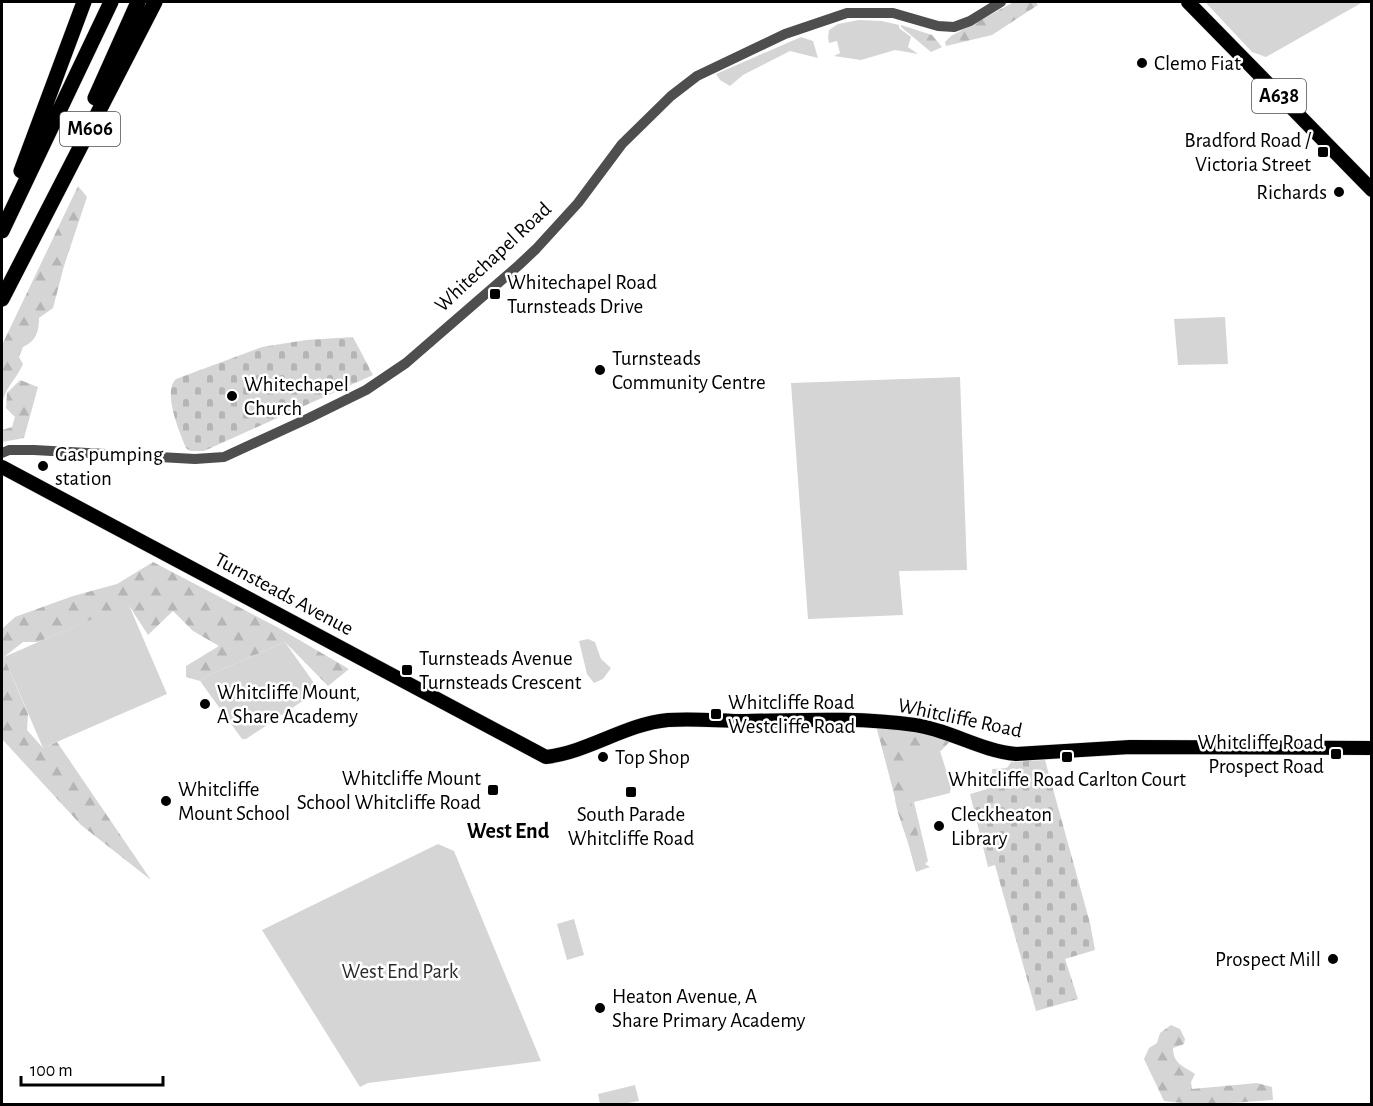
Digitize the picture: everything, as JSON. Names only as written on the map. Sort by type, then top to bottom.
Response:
[{"type":"highway","name":"M606","points":[[2,221],[84,2]]},
{"type":"highway","points":[[2,231],[111,2]]},
{"type":"highway","points":[[2,299],[24,257],[138,2]]},
{"type":"highway","name":"M606","points":[[24,257],[155,2]]},
{"type":"main road","name":"A638","points":[[1188,2],[1371,190]]},
{"type":"main road","name":"Turnsteads Avenue","points":[[2,467],[546,757]]},
{"type":"main road","name":"Whitcliffe Road","points":[[546,757],[562,755],[635,726],[669,720],[845,720],[915,725],[948,733],[1002,753],[1016,754],[1130,747],[1371,748]]},
{"type":"street","name":"Whitechapel Road","points":[[2,453],[9,450],[34,450],[186,459],[224,457],[366,390],[406,363],[536,249],[578,203],[622,144],[671,96],[697,76],[785,34],[847,13],[893,13],[938,26],[954,27],[970,21],[1001,2]]},
{"type":"green space","points":[[1014,2],[1036,2],[1038,5],[992,35],[946,46],[945,42],[951,36]]},
{"type":"green space","points":[[1205,2],[1363,2],[1266,57],[1252,52]]},
{"type":"green space","points":[[859,20],[882,21],[899,25],[899,28],[911,37],[908,47],[918,54],[895,50],[861,60],[834,56],[840,53],[837,41],[829,43],[829,30],[838,24]]},
{"type":"green space","points":[[901,25],[932,35],[942,47],[931,52]]},
{"type":"green space","points":[[801,37],[813,41],[818,58],[790,51],[743,75],[730,86],[720,80],[716,74]]},
{"type":"green space","points":[[78,186],[87,197],[53,308],[39,318],[36,336],[23,347],[19,357],[23,364],[6,393],[2,405],[2,345]]},
{"type":"green space","points":[[1225,317],[1228,364],[1178,365],[1174,319]]},
{"type":"green space","points":[[353,337],[373,375],[204,451],[190,451],[186,448],[171,403],[172,385],[176,379],[262,347],[306,340]]},
{"type":"green space","points":[[960,377],[967,570],[899,571],[903,615],[808,619],[791,383]]},
{"type":"green space","points":[[20,380],[38,387],[24,438],[2,442],[2,430],[12,427],[15,417],[6,408],[7,393]]},
{"type":"green space","points":[[153,562],[277,627],[349,669],[328,686],[285,642],[200,681],[186,677],[186,666],[219,646],[193,631],[173,611],[148,635],[128,604],[38,642],[23,642],[4,657],[28,714],[27,730],[43,748],[57,742],[151,880],[81,825],[2,739],[2,629],[15,617],[73,596],[117,584]]},
{"type":"green space","points":[[128,603],[167,694],[43,748],[4,657]]},
{"type":"green space","points":[[588,639],[595,642],[601,659],[611,668],[603,679],[594,683],[587,674],[579,641]]},
{"type":"green space","points":[[285,642],[319,690],[246,739],[242,739],[200,681]]},
{"type":"green space","points":[[876,726],[951,740],[940,751],[951,786],[950,793],[914,802],[928,861],[925,864],[930,867],[916,872]]},
{"type":"green space","points":[[883,726],[904,728],[951,740],[941,751],[927,746],[907,764],[911,802],[919,840],[909,844],[878,732]]},
{"type":"green space","points":[[1045,760],[1090,923],[1095,950],[1065,959],[1078,999],[1036,1011],[995,865],[988,867],[970,794],[994,787],[992,769],[1007,768],[1011,762]]},
{"type":"green space","name":"West End Park","points":[[438,844],[454,851],[541,1061],[368,1083],[360,1087],[262,930]]},
{"type":"green space","points":[[574,919],[584,955],[567,960],[557,924]]},
{"type":"green space","points":[[1171,1025],[1180,1029],[1185,1039],[1184,1044],[1173,1048],[1173,1053],[1180,1064],[1195,1074],[1191,1082],[1192,1089],[1257,1083],[1272,1087],[1273,1100],[1205,1104],[1164,1101],[1144,1059],[1149,1048],[1157,1043],[1160,1033]]},
{"type":"green space","points":[[635,1085],[639,1101],[600,1104],[598,1094]]},
{"type":"place","name":"Clemo Fiat","points":[[1142,63]]},
{"type":"place","name":"Bradford Road / Victoria Street","points":[[1323,152]]},
{"type":"place","name":"Richards","points":[[1339,192]]},
{"type":"place","name":"Whitechapel Road Turnsteads Drive","points":[[495,294]]},
{"type":"place","name":"Turnsteads Community Centre","points":[[600,370]]},
{"type":"place","name":"Whitechapel Church","points":[[232,396]]},
{"type":"place","name":"Gas pumping station","points":[[43,466]]},
{"type":"place","name":"Turnsteads Avenue Turnsteads Crescent","points":[[407,670]]},
{"type":"place","name":"Whitcliffe Mount, A Share Academy","points":[[205,704]]},
{"type":"place","name":"Whitcliffe Road Westcliffe Road","points":[[716,714]]},
{"type":"place","name":"Whitcliffe Road Prospect Road","points":[[1336,754]]},
{"type":"place","name":"Top Shop","points":[[603,757]]},
{"type":"place","name":"Whitcliffe Road Carlton Court","points":[[1067,757]]},
{"type":"place","name":"Whitcliffe Mount School Whitcliffe Road","points":[[493,790]]},
{"type":"place","name":"South Parade Whitcliffe Road","points":[[631,792]]},
{"type":"place","name":"Whitcliffe Mount School","points":[[166,801]]},
{"type":"place","name":"Cleckheaton Library","points":[[939,826]]},
{"type":"place","name":"Prospect Mill","points":[[1333,959]]},
{"type":"place","name":"Heaton Avenue, A Share Primary Academy","points":[[600,1008]]},
{"type":"district","name":"West End","points":[[508,831]]}]
